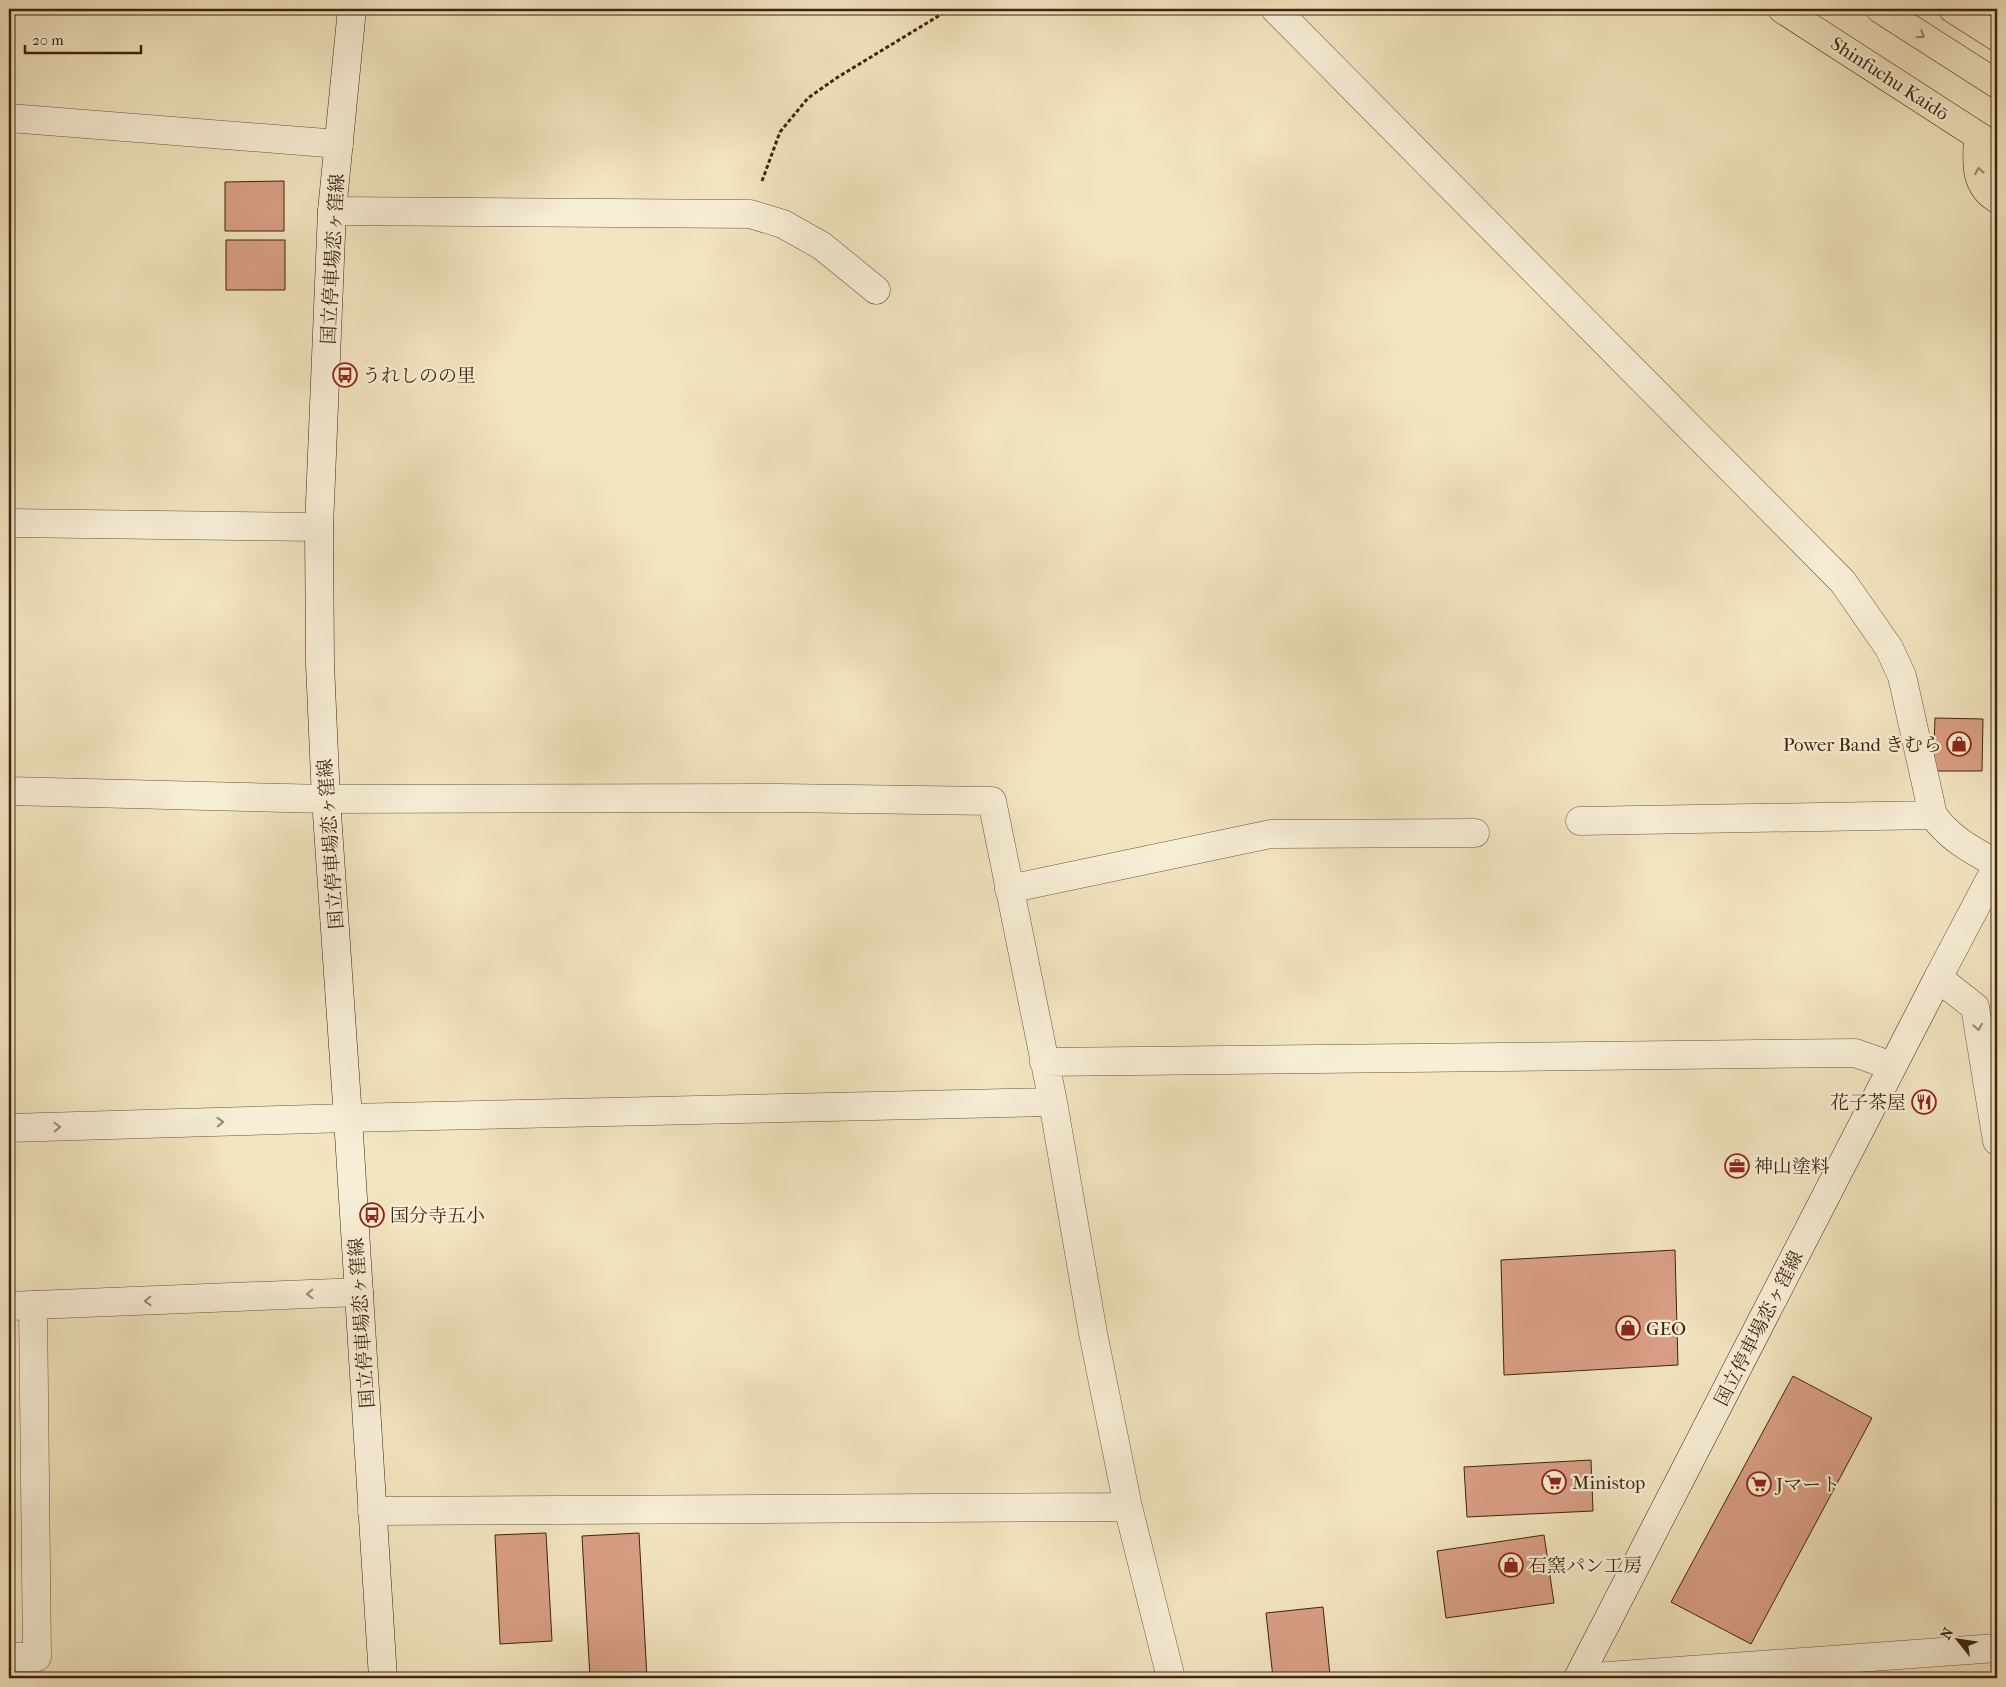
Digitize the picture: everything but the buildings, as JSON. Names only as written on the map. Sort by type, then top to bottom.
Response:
[{"type":"main road","name":"Shinfuchu Kaidō","points":[[1782,9],[1987,142]]},
{"type":"main road","points":[[1880,9],[1997,84]]},
{"type":"main road","points":[[1954,9],[1997,37]]},
{"type":"main road","points":[[1987,142],[1977,174],[1988,193],[1997,199]]},
{"type":"street","name":"国立停車場恋ヶ窪線","points":[[352,9],[332,211],[319,526],[320,664],[326,799],[383,1678]]},
{"type":"street","points":[[1277,9],[1843,582],[1889,648],[1902,676],[1933,815],[1942,828],[1960,843],[1997,865]]},
{"type":"street","points":[[9,118],[339,144]]},
{"type":"street","points":[[332,211],[750,214],[784,224],[822,246],[876,290]]},
{"type":"street","points":[[9,523],[319,526]]},
{"type":"street","points":[[9,791],[326,799],[780,798],[992,801],[1008,889],[1053,1102],[1093,1333],[1128,1508],[1171,1678]]},
{"type":"street","points":[[1580,821],[1933,815]]},
{"type":"street","points":[[1008,889],[1271,834],[1475,834]]},
{"type":"street","name":"国立停車場恋ヶ窪線","points":[[1579,1678],[1997,865]]},
{"type":"street","points":[[1938,978],[1975,1007],[1997,1141]]},
{"type":"street","points":[[1044,1062],[1855,1053],[1892,1066]]},
{"type":"street","points":[[9,1128],[348,1118],[1053,1102]]},
{"type":"street","points":[[9,1657],[37,1657],[21,1305],[359,1292]]},
{"type":"street","points":[[372,1511],[1128,1508]]},
{"type":"street","points":[[1579,1678],[1997,1648]]},
{"type":"path","points":[[750,214],[780,132],[808,98],[838,77],[950,9]]},
{"type":"place","name":"うれしのの里","points":[[345,375]]},
{"type":"place","name":"Power Band きむら","points":[[1959,744]]},
{"type":"place","name":"花子茶屋","points":[[1924,1102]]},
{"type":"place","name":"神山塗料","points":[[1737,1166]]},
{"type":"place","name":"国分寺五小","points":[[372,1215]]},
{"type":"place","name":"GEO","points":[[1628,1328]]},
{"type":"place","name":"Ministop","points":[[1554,1482]]},
{"type":"place","name":"Jマート","points":[[1759,1484]]},
{"type":"place","name":"石窯パン工房","points":[[1511,1565]]}]
